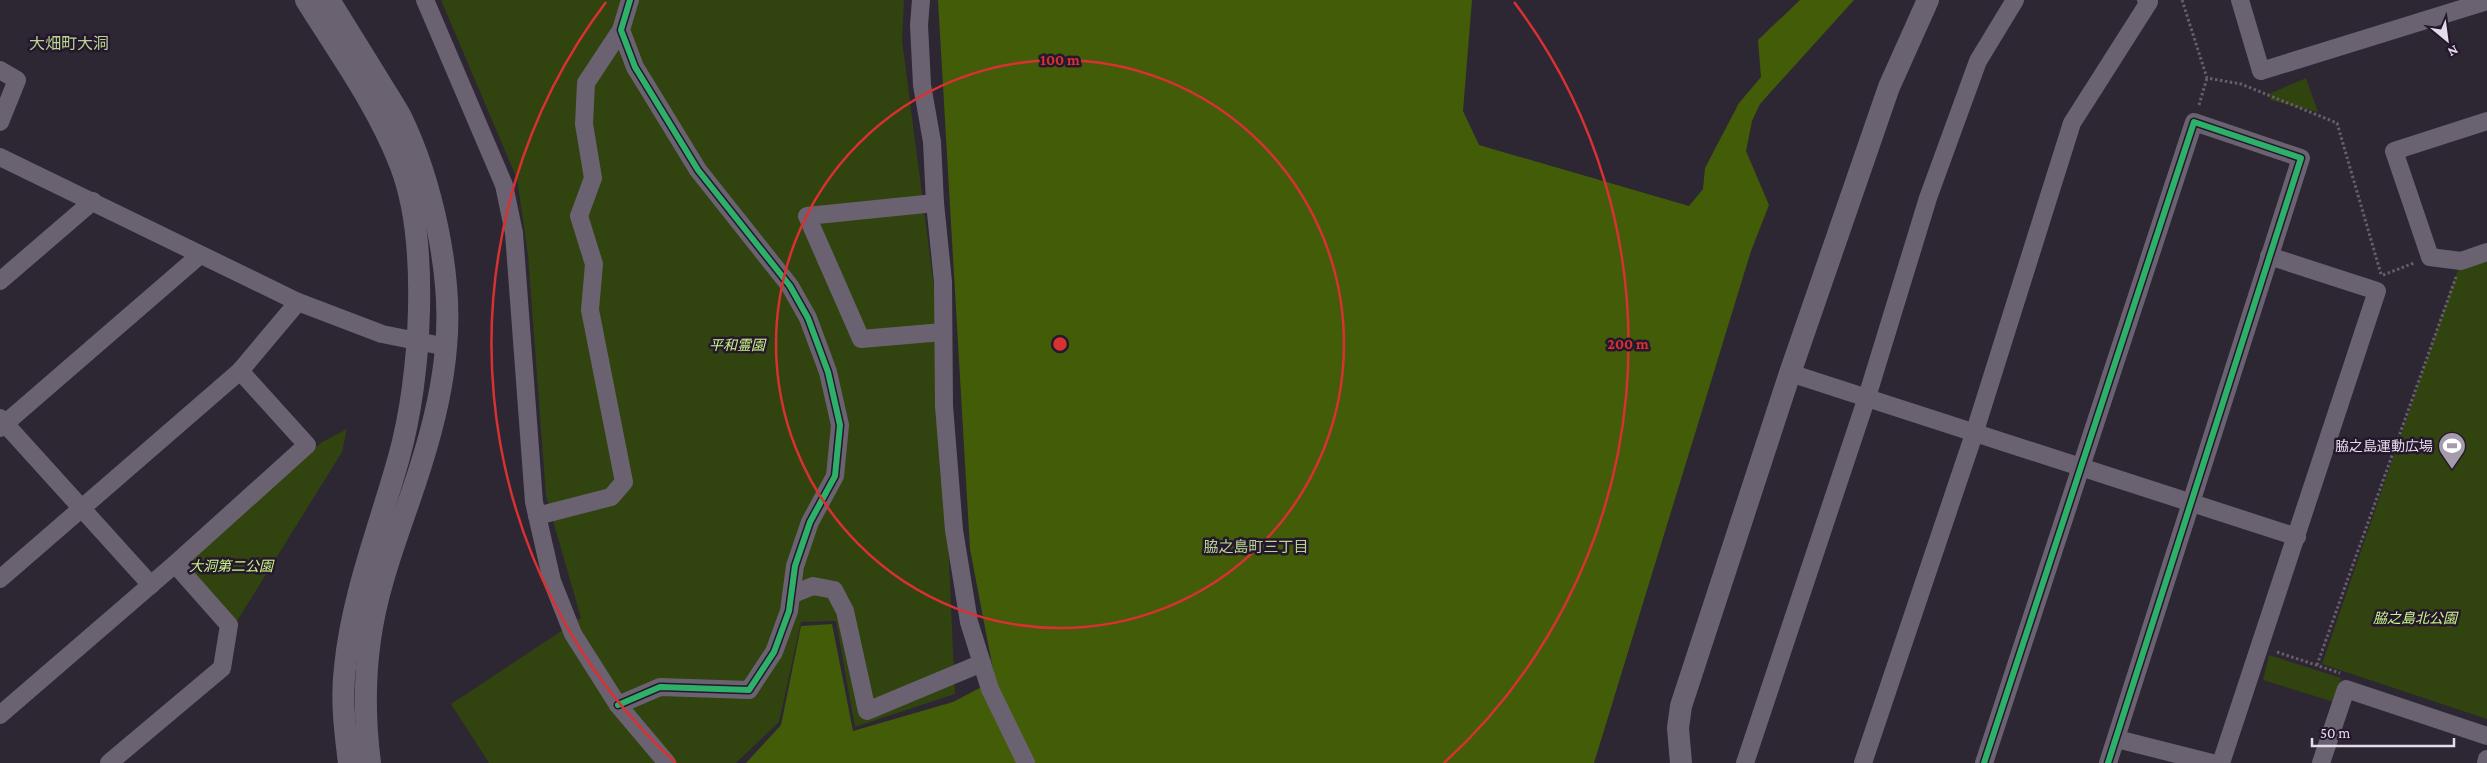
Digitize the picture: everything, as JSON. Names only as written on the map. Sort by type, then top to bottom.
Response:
[{"type":"street","points":[[306,0],[375,111],[400,164],[414,212],[418,280],[418,341],[400,455],[364,575],[346,658],[343,716],[349,763]]},
{"type":"street","points":[[329,0],[400,116],[423,172],[436,220],[446,290],[447,347],[438,404],[422,463],[383,581],[372,627],[366,673],[365,725],[370,763]]},
{"type":"street","points":[[425,0],[481,130],[506,195],[514,233],[525,402],[534,502],[552,581],[572,634],[618,705],[667,763]]},
{"type":"street","points":[[537,516],[611,497],[624,482],[590,310],[594,264],[579,216],[593,178],[584,124],[586,83],[621,30],[630,0]]},
{"type":"street","points":[[921,0],[919,25],[922,85],[932,142],[934,203],[943,282],[944,406],[954,530],[969,622],[990,689],[1026,763]]},
{"type":"street","points":[[1680,763],[1678,728],[1681,706],[1790,373],[1888,87],[1928,0]]},
{"type":"street","points":[[1745,763],[1867,397],[1928,198],[1978,61],[2016,0]]},
{"type":"street","points":[[1862,763],[1974,434],[2072,123],[2149,2],[2146,0]]},
{"type":"street","points":[[2240,0],[2262,71],[2487,1]]},
{"type":"street","points":[[618,705],[660,687],[749,690],[774,652],[789,611],[794,566],[810,522],[835,476],[840,425],[828,372],[808,318],[790,286],[698,170],[635,67],[621,30]]},
{"type":"street","points":[[0,70],[17,80],[0,122]]},
{"type":"street","points":[[2487,121],[2394,150],[2430,257],[2461,261],[2487,252]]},
{"type":"street","points":[[1984,763],[2194,122],[2301,158],[2189,502],[2108,763]]},
{"type":"street","points":[[0,157],[298,302],[382,334],[447,347]]},
{"type":"street","points":[[0,281],[93,202]]},
{"type":"street","points":[[934,203],[807,216],[861,339],[943,332]]},
{"type":"street","points":[[151,585],[2,423],[200,255]]},
{"type":"street","points":[[2221,763],[2297,537],[2379,283],[2269,256]]},
{"type":"street","points":[[0,579],[240,372],[298,302]]},
{"type":"street","points":[[0,715],[175,564],[307,445],[240,372]]},
{"type":"street","points":[[1790,373],[2297,537]]},
{"type":"street","points":[[109,763],[222,668],[229,625],[175,564]]},
{"type":"street","points":[[791,596],[813,586],[834,590],[845,611],[867,711],[982,663]]},
{"type":"street","points":[[2321,763],[2346,689],[2487,736]]},
{"type":"street","points":[[2117,739],[2212,763]]},
{"type":"street","points":[[2486,763],[2487,759]]},
{"type":"path","points":[[2182,0],[2207,78],[2194,122]]},
{"type":"path","points":[[2207,78],[2241,84],[2337,124],[2379,283],[2430,257]]},
{"type":"path","points":[[2317,665],[2461,261]]},
{"type":"path","points":[[2260,646],[2351,677],[2346,689]]},
{"type":"green space","name":"平和霊園","points":[[441,0],[904,0],[902,40],[938,318],[955,694],[855,727],[836,621],[801,622],[779,722],[736,763],[489,763],[451,704],[581,618],[546,496],[528,255],[517,179]]},
{"type":"green space","points":[[938,0],[1472,0],[1463,111],[1479,145],[1689,206],[1703,189],[1705,168],[1739,103],[1761,77],[1758,40],[1800,0],[1854,0],[1760,104],[1752,121],[1746,151],[1769,205],[1751,251],[1594,763],[746,763],[781,725],[801,626],[832,624],[853,731],[953,702],[995,680],[970,549]]},
{"type":"green space","points":[[2306,78],[2318,112],[2270,100],[2271,93]]},
{"type":"green space","name":"脇之島北公園","points":[[2487,253],[2487,719],[2322,664],[2461,261]]},
{"type":"green space","name":"大洞第二公園","points":[[347,429],[342,452],[237,621],[192,572],[193,557],[322,442]]},
{"type":"green space","points":[[2269,655],[2341,678],[2334,702],[2263,680]]},
{"type":"cycle path","points":[[618,705],[660,687],[749,690],[774,652],[789,611],[795,566],[810,522],[835,476],[840,425],[828,372],[808,318],[790,286],[698,170],[635,67],[621,30],[630,0]]},
{"type":"cycle path","points":[[1984,763],[2194,122],[2301,158],[2108,763]]},
{"type":"place","name":"脇之島運動広場","points":[[2452,470]]},
{"type":"district","name":"大畑町大洞","points":[[69,43]]},
{"type":"district","name":"脇之島町三丁目","points":[[1256,547]]}]
